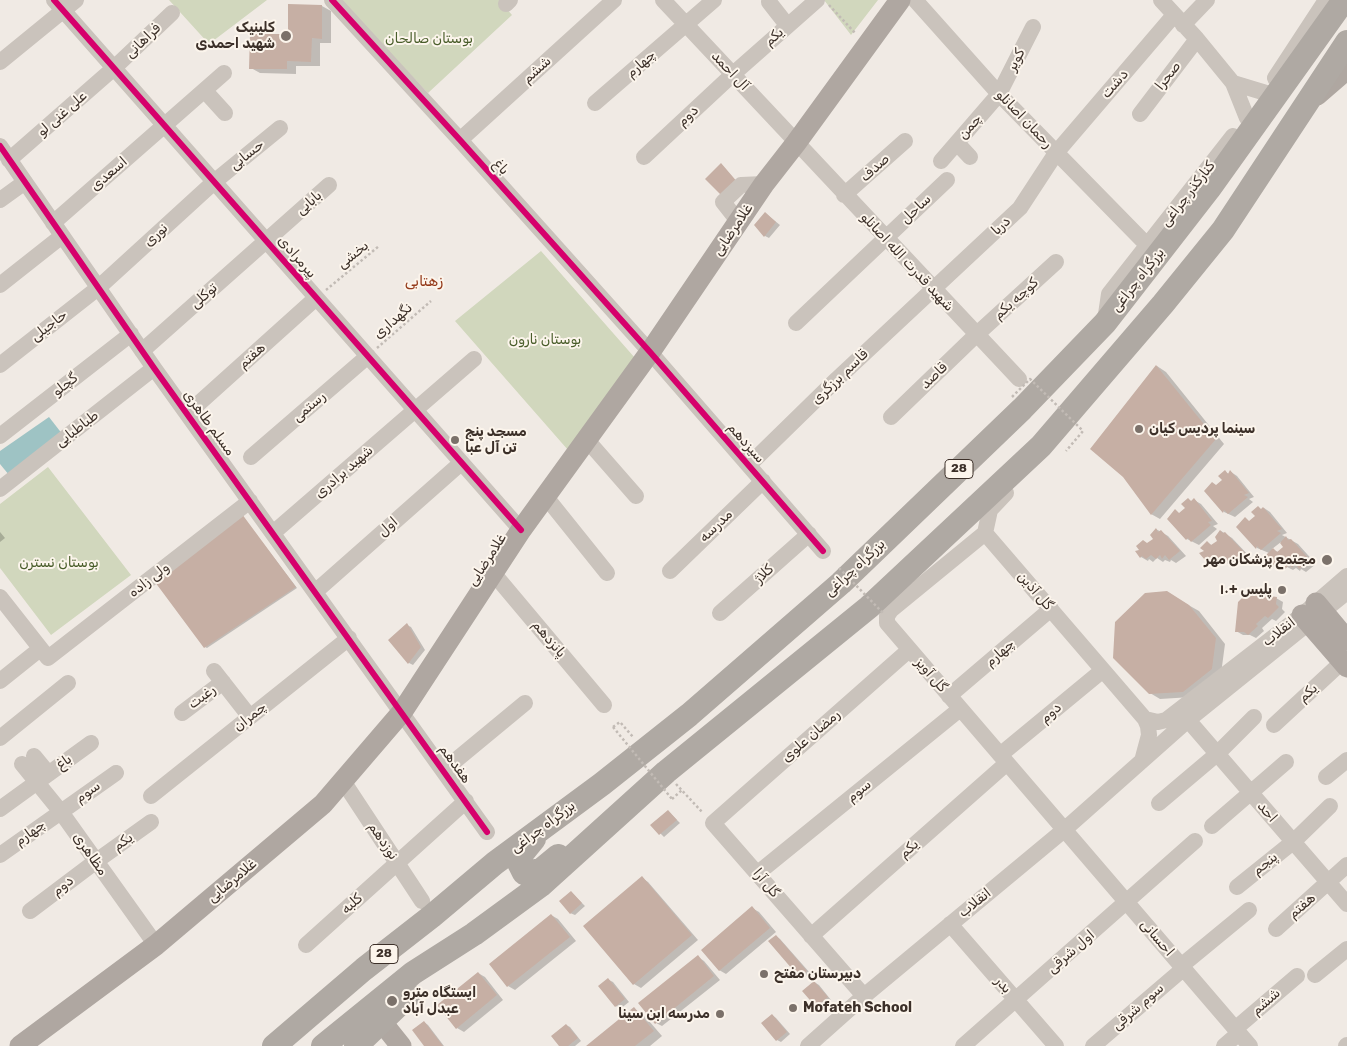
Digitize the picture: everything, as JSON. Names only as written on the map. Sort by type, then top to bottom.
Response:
[{"type":"highway","name":"بزرگراه چراغی","points":[[273,1045],[495,863],[602,784],[689,715],[841,583],[1022,409],[1104,323],[1209,189],[1344,0]]},
{"type":"highway","name":"28","points":[[322,1046],[413,973],[474,934],[541,885],[666,772],[869,607],[1039,453],[1223,230],[1347,42]]},
{"type":"highway","points":[[544,826],[521,854],[519,862],[524,873],[541,870],[595,828],[618,815]]},
{"type":"highway","points":[[356,1046],[474,934]]},
{"type":"main road","name":"غلامرضایی","points":[[20,1046],[156,945],[323,804],[402,712],[521,530],[650,352],[764,184],[900,0]]},
{"type":"main road","points":[[1307,103],[1347,70]]},
{"type":"main road","points":[[1312,613],[1347,640]]},
{"type":"main road","points":[[1312,613],[1345,665]]},
{"type":"main road","points":[[381,1021],[401,1046]]},
{"type":"street","points":[[0,62],[59,6],[76,0]]},
{"type":"street","name":"باغ","points":[[332,0],[650,352]]},
{"type":"street","name":"ششم","points":[[460,140],[614,0]]},
{"type":"street","name":"آل احمد","points":[[663,0],[796,143]]},
{"type":"street","points":[[687,25],[714,0]]},
{"type":"street","name":"یکم","points":[[732,75],[817,0]]},
{"type":"street","name":"رحمان اصانلو","points":[[915,0],[999,94],[1142,240]]},
{"type":"street","points":[[1161,0],[1197,39],[1233,83],[1247,118]]},
{"type":"street","points":[[1179,20],[1207,0]]},
{"type":"street","name":"کنارکذر چراغی","points":[[1104,323],[1109,294],[1142,240],[1247,118],[1266,93],[1326,0]]},
{"type":"street","points":[[769,2],[787,25]]},
{"type":"street","name":"پیرمرادی","points":[[59,6],[521,530]]},
{"type":"street","name":"فراهانی","points":[[114,68],[172,13]]},
{"type":"street","name":"دشت","points":[[1056,153],[1179,20]]},
{"type":"street","name":"چهارم","points":[[595,103],[687,25]]},
{"type":"street","name":"کویر","points":[[999,94],[1033,27]]},
{"type":"street","name":"صحرا","points":[[1140,114],[1197,39]]},
{"type":"street","name":"علی غنی لو","points":[[9,160],[114,68]]},
{"type":"street","points":[[165,126],[224,73]]},
{"type":"street","name":"دوم","points":[[644,157],[732,75]]},
{"type":"street","points":[[1233,83],[1266,93]]},
{"type":"street","points":[[205,91],[225,113]]},
{"type":"street","name":"چمن","points":[[941,161],[999,94]]},
{"type":"street","name":"اسعدی","points":[[53,223],[165,126]]},
{"type":"street","name":"حسابی","points":[[214,182],[280,128]]},
{"type":"street","name":"صدف","points":[[844,195],[905,140]]},
{"type":"street","name":"شهید قدرت الله اصانلو","points":[[796,143],[1019,379]]},
{"type":"street","points":[[957,143],[970,157]]},
{"type":"street","name":"مسلم طاهری","points":[[0,146],[154,368],[402,712]]},
{"type":"street","name":"دریا","points":[[933,290],[1020,208],[1056,153]]},
{"type":"street","name":"ساحل","points":[[796,322],[947,180]]},
{"type":"street","points":[[0,200],[24,182]]},
{"type":"street","name":"نوری","points":[[98,288],[214,182]]},
{"type":"street","name":"بابایی","points":[[266,240],[329,185]]},
{"type":"street","points":[[0,285],[62,236]]},
{"type":"street","name":"توکلی","points":[[142,351],[266,240]]},
{"type":"street","name":"کوچه یکم","points":[[976,335],[1056,262]]},
{"type":"street","name":"حاجیلی","points":[[0,365],[98,288]]},
{"type":"street","name":"قاسم برزگری","points":[[749,465],[837,379],[933,290]]},
{"type":"street","name":"هفتم","points":[[188,414],[316,298]]},
{"type":"street","name":"گچلو","points":[[0,436],[130,334]]},
{"type":"street","name":"قاصد","points":[[892,417],[976,335]]},
{"type":"street","name":"سیزدهم","points":[[650,352],[823,551]]},
{"type":"street","name":"رستمی","points":[[251,457],[368,356]]},
{"type":"street","points":[[416,411],[474,359]]},
{"type":"street","name":"طباطبایی","points":[[0,489],[154,368]]},
{"type":"street","name":"شهید برادری","points":[[273,533],[416,411]]},
{"type":"street","points":[[587,440],[636,496]]},
{"type":"street","points":[[984,533],[990,510],[1039,453]]},
{"type":"street","name":"اول","points":[[315,592],[462,462]]},
{"type":"street","name":"مدرسه","points":[[670,571],[763,481]]},
{"type":"street","points":[[546,497],[607,574]]},
{"type":"street","name":"ولی زاده","points":[[0,681],[44,654],[250,501]]},
{"type":"street","name":"گل آذین","points":[[984,533],[1145,719]]},
{"type":"street","name":"گل آویز","points":[[984,533],[891,610],[886,616],[887,623],[1064,830]]},
{"type":"street","name":"کلاژ","points":[[720,613],[809,534]]},
{"type":"street","name":"پانزدهم","points":[[494,574],[604,704]]},
{"type":"street","name":"انقلاب","points":[[808,1046],[864,996],[1064,830],[1312,613],[1347,576]]},
{"type":"street","name":"انقلاب","points":[[1145,719],[1158,722],[1166,720],[1312,613],[1347,592]]},
{"type":"street","points":[[2,603],[44,654]]},
{"type":"street","name":"چهارم","points":[[955,703],[1051,609]]},
{"type":"street","name":"چمران","points":[[151,796],[349,638]]},
{"type":"street","name":"رمضان علوی","points":[[713,823],[909,650]]},
{"type":"street","name":"یکم","points":[[1274,725],[1345,665]]},
{"type":"street","name":"دوم","points":[[1003,759],[1103,670]]},
{"type":"street","name":"رغبت","points":[[182,713],[218,676],[250,717]]},
{"type":"street","points":[[0,738],[68,683]]},
{"type":"street","points":[[444,770],[525,703]]},
{"type":"street","name":"سوم","points":[[758,873],[955,703]]},
{"type":"street","name":"هفدهم","points":[[402,712],[487,832]]},
{"type":"street","points":[[1159,802],[1217,754],[1254,717]]},
{"type":"street","points":[[1142,761],[1149,735],[1145,719]]},
{"type":"street","name":"احد","points":[[1188,720],[1347,904]]},
{"type":"street","name":"باغ","points":[[42,777],[91,743]]},
{"type":"street","name":"یکم","points":[[811,936],[1003,759]]},
{"type":"street","name":"مظاهری","points":[[28,760],[42,777],[61,812],[95,862],[156,945]]},
{"type":"street","points":[[1326,778],[1347,760]]},
{"type":"street","points":[[1212,826],[1286,762]]},
{"type":"street","name":"سوم","points":[[61,812],[116,773]]},
{"type":"street","points":[[0,809],[42,777]]},
{"type":"street","name":"نوزدهم","points":[[343,781],[422,901]]},
{"type":"street","name":"کلبه","points":[[306,945],[466,801]]},
{"type":"street","points":[[1293,842],[1330,806]]},
{"type":"street","name":"چهارم","points":[[0,855],[61,812]]},
{"type":"street","name":"یکم","points":[[95,862],[151,822]]},
{"type":"street","name":"گل آرا","points":[[713,823],[864,996]]},
{"type":"street","name":"احسانی","points":[[1064,830],[1250,1046]]},
{"type":"street","points":[[1127,903],[1195,841]]},
{"type":"street","name":"پنجم","points":[[1237,887],[1293,842]]},
{"type":"street","name":"دوم","points":[[30,911],[95,862]]},
{"type":"street","name":"هفتم","points":[[1276,929],[1347,865]]},
{"type":"street","name":"اول شرقی","points":[[963,1046],[1127,903]]},
{"type":"street","points":[[1182,968],[1249,910]]},
{"type":"street","name":"بدر","points":[[950,924],[1056,1046]]},
{"type":"street","points":[[1315,975],[1347,949]]},
{"type":"street","name":"سوم شرقی","points":[[1093,1046],[1182,968]]},
{"type":"street","name":"ششم","points":[[1224,1046],[1237,1031],[1297,976]]},
{"type":"path","points":[[824,0],[867,46]]},
{"type":"path","points":[[1012,397],[1030,379],[1083,430],[1066,451]]},
{"type":"path","points":[[839,568],[883,613]]},
{"type":"path","points":[[620,722],[613,727],[672,799],[682,790]]},
{"type":"path","points":[[666,772],[713,823]]},
{"type":"green space","points":[[169,0],[267,0],[209,44]]},
{"type":"green space","name":"بوستان صالحان","points":[[340,0],[499,0],[512,15],[428,93]]},
{"type":"green space","points":[[824,0],[878,0],[851,35]]},
{"type":"green space","name":"بوستان نارون","points":[[541,251],[635,358],[568,450],[455,321]]},
{"type":"green space","name":"بوستان نسترن","points":[[48,467],[131,575],[51,635],[0,568],[0,504]]},
{"type":"water","points":[[49,417],[63,435],[9,475],[0,464],[0,451]]},
{"type":"building","name":"کلینیک شهید احمدی","points":[[288,4],[322,5],[322,39],[312,38],[311,62],[287,61],[287,69],[249,69],[250,34],[288,34]]},
{"type":"building","points":[[721,163],[739,184],[724,198],[705,179]]},
{"type":"building","points":[[765,212],[776,222],[764,237],[754,225]]},
{"type":"building","points":[[1156,365],[1216,439],[1151,515],[1123,477],[1090,449]]},
{"type":"building","points":[[1225,470],[1228,474],[1230,470],[1249,493],[1244,495],[1248,497],[1228,514],[1224,510],[1223,513],[1204,491],[1212,482],[1216,485],[1222,480],[1218,476]]},
{"type":"building","points":[[1188,498],[1191,501],[1194,498],[1212,521],[1208,522],[1211,525],[1191,542],[1188,538],[1186,540],[1167,519],[1175,509],[1179,513],[1185,508],[1181,504]]},
{"type":"building","points":[[1258,506],[1261,509],[1263,507],[1282,529],[1277,531],[1281,533],[1261,550],[1257,546],[1256,549],[1236,527],[1245,517],[1249,521],[1255,516],[1251,512]]},
{"type":"building","points":[[239,510],[296,587],[204,648],[152,578]]},
{"type":"building","points":[[1156,528],[1158,532],[1161,530],[1180,551],[1169,560],[1165,555],[1162,559],[1160,555],[1156,559],[1151,555],[1146,559],[1142,556],[1140,558],[1135,551],[1139,550],[1136,546],[1143,540],[1147,543],[1153,539],[1150,535]]},
{"type":"building","points":[[1220,530],[1223,533],[1225,532],[1245,553],[1233,562],[1229,557],[1227,562],[1225,557],[1220,561],[1215,556],[1211,561],[1207,558],[1205,560],[1199,553],[1204,551],[1200,548],[1207,541],[1211,545],[1217,541],[1215,537]]},
{"type":"building","points":[[1286,536],[1310,560],[1299,569],[1295,563],[1292,568],[1290,564],[1286,568],[1281,563],[1276,567],[1272,564],[1270,567],[1265,560],[1269,558],[1266,555],[1273,548],[1277,552],[1283,547],[1280,543]]},
{"type":"building","points":[[1167,591],[1189,605],[1216,638],[1212,669],[1183,692],[1149,694],[1113,658],[1115,622],[1145,593]]},
{"type":"building","points":[[1247,593],[1277,597],[1276,604],[1279,607],[1268,618],[1265,616],[1256,624],[1258,626],[1248,635],[1244,632],[1235,632],[1238,602]]},
{"type":"building","points":[[407,623],[421,647],[408,664],[388,640]]},
{"type":"building","points":[[668,810],[677,820],[659,835],[650,825]]},
{"type":"building","points":[[642,876],[692,935],[633,985],[583,926]]},
{"type":"building","points":[[571,891],[582,903],[570,914],[559,901]]},
{"type":"building","points":[[752,906],[770,928],[719,971],[701,950]]},
{"type":"building","points":[[551,914],[570,937],[507,987],[489,964]]},
{"type":"building","points":[[776,935],[807,971],[799,977],[768,941]]},
{"type":"building","points":[[698,955],[714,976],[655,1024],[638,1003]]},
{"type":"building","points":[[478,972],[497,995],[456,1029],[437,1005]]},
{"type":"building","points":[[608,978],[625,999],[615,1007],[598,986]]},
{"type":"building","points":[[814,981],[828,997],[816,1007],[802,991]]},
{"type":"building","points":[[634,1007],[654,1031],[635,1046],[586,1046]]},
{"type":"building","points":[[772,1014],[787,1032],[776,1041],[761,1023]]},
{"type":"building","points":[[424,1021],[443,1046],[424,1046],[412,1030]]},
{"type":"building","points":[[566,1024],[578,1038],[568,1046],[559,1046],[551,1036]]},
{"type":"cycle path","points":[[54,0],[521,530]]},
{"type":"cycle path","points":[[332,0],[650,352],[823,551]]},
{"type":"cycle path","points":[[0,146],[154,368],[487,832]]},
{"type":"place","name":"کلینیک شهید احمدی","points":[[286,36]]},
{"type":"place","name":"سینما پردیس کیان","points":[[1139,429]]},
{"type":"place","name":"مسجد پنج تن آل عبا","points":[[455,440]]},
{"type":"place","name":"مجتمع پزشکان مهر","points":[[1327,560]]},
{"type":"place","name":"پلیس +۱۰","points":[[1282,590]]},
{"type":"place","name":"دبیرستان مفتح","points":[[764,974]]},
{"type":"place","name":"ایستگاه مترو عبدل آباد","points":[[392,1001]]},
{"type":"place","name":"Mofateh School","points":[[793,1008]]},
{"type":"place","name":"مدرسه ابن سینا","points":[[720,1014]]},
{"type":"district","name":"زهتابی","points":[[424,282]]}]
